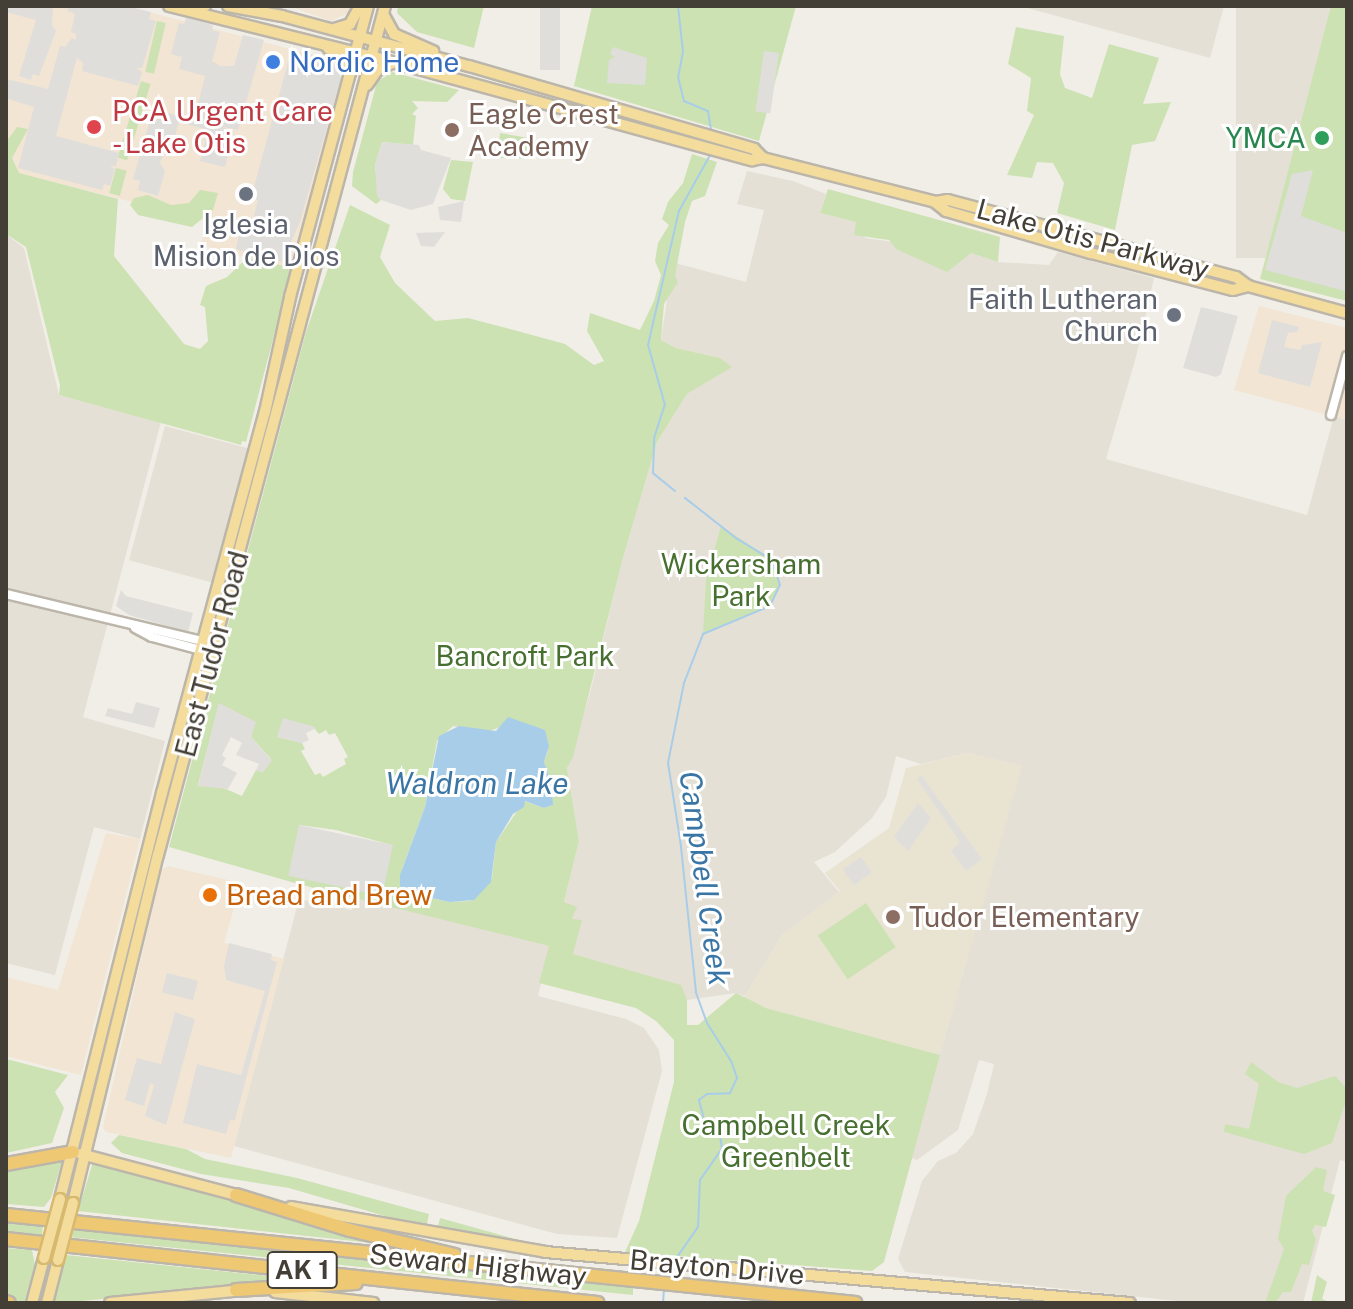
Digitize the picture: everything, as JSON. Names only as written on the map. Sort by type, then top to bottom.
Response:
[{"type":"highway","points":[[6,1164],[79,1154]]},
{"type":"highway","points":[[236,1195],[350,1230],[497,1265]]},
{"type":"highway","name":"Seward Highway","points":[[6,1215],[855,1303]]},
{"type":"highway","name":"Seward Highway","points":[[6,1239],[598,1303]]},
{"type":"highway","points":[[236,1290],[310,1283],[408,1282]]},
{"type":"main road","name":"Lake Otis Parkway","points":[[228,6],[333,29],[445,59],[754,149],[763,158]]},
{"type":"main road","points":[[333,29],[352,22],[360,6]]},
{"type":"main road","name":"East Tudor Road","points":[[47,1303],[73,1203],[79,1154],[368,6]]},
{"type":"main road","name":"Lake Otis Parkway","points":[[174,7],[394,62],[752,160],[763,158],[935,202],[948,200],[1236,277],[1248,286],[1347,313]]},
{"type":"main road","points":[[384,10],[394,34],[445,59]]},
{"type":"main road","name":"East Tudor Road","points":[[207,647],[384,10]]},
{"type":"main road","points":[[319,43],[339,56],[350,73]]},
{"type":"main road","points":[[360,95],[378,69],[394,62]]},
{"type":"main road","name":"East Tudor Road","points":[[32,1303],[60,1199],[79,1154]]},
{"type":"main road","name":"Brayton Drive","points":[[79,1154],[236,1195],[485,1243],[637,1261],[1130,1303]]},
{"type":"main road","points":[[110,1303],[236,1290],[373,1303]]},
{"type":"street","points":[[1331,415],[1347,356]]},
{"type":"street","points":[[6,594],[207,647]]},
{"type":"shaded area","points":[[6,6],[126,6],[332,60],[341,78],[290,270],[201,245],[207,221],[6,170]]},
{"type":"shaded area","points":[[6,6],[53,6],[52,26],[56,31],[39,76],[33,74],[31,80],[19,76],[36,20],[6,12]]},
{"type":"shaded area","points":[[69,6],[127,6],[151,12],[149,19],[156,21],[142,68],[137,68],[142,72],[138,86],[82,71],[83,63],[77,58],[56,136],[119,153],[116,166],[110,166],[115,169],[110,186],[104,184],[102,190],[18,168],[34,107],[8,99],[6,104],[6,79],[48,89],[60,46],[65,47],[72,38],[76,40],[76,34],[71,32],[75,14],[67,11]]},
{"type":"shaded area","points":[[289,6],[354,6],[352,11],[331,21]]},
{"type":"shaded area","points":[[540,6],[560,6],[560,70],[540,70]]},
{"type":"shaded area","points":[[1020,6],[1224,6],[1210,58]]},
{"type":"shaded area","points":[[1236,6],[1331,6],[1331,258],[1236,258]]},
{"type":"shaded area","points":[[186,18],[213,25],[212,30],[220,32],[212,61],[220,66],[234,66],[243,35],[264,40],[238,130],[219,126],[234,131],[225,167],[200,161],[208,130],[179,122],[172,147],[167,146],[160,163],[165,171],[158,196],[138,190],[140,181],[133,179],[153,109],[194,120],[205,76],[179,69],[182,57],[171,54],[179,23],[184,24]]},
{"type":"shaded area","points":[[613,47],[647,58],[645,85],[607,83],[609,60],[615,57],[610,54]]},
{"type":"shaded area","points":[[764,51],[779,53],[770,113],[756,111]]},
{"type":"shaded area","points":[[309,54],[332,60],[341,78],[300,222],[282,262],[236,249],[240,230],[250,231],[258,200],[251,198],[288,62],[307,59]]},
{"type":"shaded area","points":[[382,142],[419,145],[421,150],[451,158],[433,204],[411,210],[377,196],[375,165]]},
{"type":"shaded area","points":[[1313,170],[1301,216],[1347,233],[1345,291],[1265,270],[1292,174]]},
{"type":"shaded area","points":[[747,171],[793,181],[826,194],[820,213],[856,222],[865,238],[971,253],[998,262],[1049,265],[1058,252],[1154,278],[1136,357],[1106,459],[1307,515],[1334,416],[1347,420],[1347,1162],[1340,1160],[1303,1303],[1196,1303],[905,1272],[898,1259],[922,1181],[938,1161],[956,1153],[973,1134],[987,1094],[994,1064],[979,1060],[958,1130],[917,1160],[911,1158],[1021,766],[968,753],[921,764],[896,756],[886,797],[872,818],[835,852],[814,862],[839,892],[782,935],[745,996],[736,993],[687,1000],[680,985],[572,954],[581,920],[572,920],[564,902],[579,841],[567,768],[590,693],[623,558],[657,442],[687,394],[731,367],[720,358],[676,348],[661,340],[671,273],[675,263],[746,282],[764,210],[737,204]]},
{"type":"shaded area","points":[[464,201],[461,222],[440,220],[438,207]]},
{"type":"shaded area","points":[[445,232],[434,247],[421,246],[416,233]]},
{"type":"shaded area","points":[[6,234],[24,248],[59,395],[161,422],[83,717],[165,741],[140,839],[94,827],[55,975],[6,963]]},
{"type":"shaded area","points":[[1259,306],[1347,328],[1347,420],[1234,390]]},
{"type":"shaded area","points":[[1201,307],[1238,316],[1221,374],[1216,377],[1183,368]]},
{"type":"shaded area","points":[[1272,320],[1299,327],[1297,332],[1288,333],[1284,347],[1300,350],[1302,345],[1322,342],[1310,387],[1258,373]]},
{"type":"shaded area","points":[[165,426],[249,449],[213,583],[129,560]]},
{"type":"shaded area","points":[[121,590],[126,596],[193,613],[188,632],[129,615],[116,606]]},
{"type":"shaded area","points":[[136,702],[160,708],[154,728],[105,716],[108,708],[132,714]]},
{"type":"shaded area","points":[[219,703],[256,722],[251,737],[272,761],[263,772],[256,770],[259,764],[236,755],[242,743],[231,737],[222,755],[226,758],[222,765],[237,773],[228,789],[198,786]]},
{"type":"shaded area","points":[[283,718],[316,728],[306,733],[309,740],[302,743],[277,737]]},
{"type":"shaded area","name":"Tudor Elementary","points":[[968,753],[1022,766],[940,1055],[766,1008],[744,998],[782,935],[840,891],[825,873],[889,828],[906,768]]},
{"type":"shaded area","points":[[921,775],[982,859],[966,871],[951,851],[960,842],[917,779]]},
{"type":"shaded area","points":[[918,803],[931,818],[908,851],[894,837]]},
{"type":"shaded area","points":[[299,825],[393,845],[382,896],[288,876]]},
{"type":"shaded area","points":[[106,833],[140,839],[81,1075],[6,1056],[6,977],[58,990]]},
{"type":"shaded area","points":[[861,857],[872,873],[854,885],[843,870]]},
{"type":"shaded area","points":[[168,866],[241,883],[224,943],[284,959],[231,1158],[106,1132],[103,1127],[161,870]]},
{"type":"shaded area","points":[[357,897],[550,946],[538,996],[626,1019],[644,1028],[659,1050],[662,1071],[617,1238],[557,1234],[234,1146],[299,899],[352,910]]},
{"type":"shaded area","points":[[229,943],[272,954],[271,960],[277,962],[235,1120],[230,1120],[226,1134],[183,1123],[197,1064],[241,1075],[265,991],[226,980],[224,966]]},
{"type":"shaded area","points":[[167,973],[198,981],[193,1000],[162,992]]},
{"type":"shaded area","points":[[175,1012],[195,1019],[166,1125],[145,1116],[154,1085],[150,1083],[144,1106],[125,1100],[137,1058],[161,1064]]},
{"type":"green space","points":[[398,6],[484,6],[474,48],[417,32],[397,13]]},
{"type":"green space","points":[[592,6],[796,6],[759,141],[574,86]]},
{"type":"green space","name":"YMCA","points":[[1331,6],[1347,6],[1347,301],[1260,279]]},
{"type":"green space","points":[[157,21],[166,23],[154,74],[145,72]]},
{"type":"green space","points":[[1016,27],[1064,36],[1060,74],[1065,88],[1092,98],[1109,44],[1159,58],[1143,104],[1171,102],[1155,141],[1132,145],[1115,230],[1057,213],[1064,183],[1053,163],[1037,162],[1032,178],[1007,175],[1034,115],[1027,111],[1031,78],[1008,64]]},
{"type":"green space","points":[[392,72],[459,90],[447,102],[412,101],[418,108],[412,114],[416,116],[413,145],[382,142],[375,165],[381,200],[376,204],[352,186],[353,172],[377,82]]},
{"type":"green space","points":[[141,81],[151,84],[127,160],[118,158]]},
{"type":"green space","points":[[17,127],[28,129],[12,158],[19,173],[118,199],[114,256],[184,344],[200,349],[208,341],[205,307],[200,305],[206,286],[227,277],[247,258],[284,266],[287,255],[292,267],[246,442],[242,441],[241,445],[59,395],[60,385],[26,247],[6,234],[6,142]]},
{"type":"green space","points":[[500,133],[529,138],[527,148],[536,150],[534,159],[497,158]]},
{"type":"green space","points":[[692,154],[717,162],[705,196],[692,201],[685,222],[675,276],[678,282],[664,304],[661,340],[676,348],[720,358],[732,367],[687,394],[657,442],[623,558],[573,757],[567,768],[579,841],[564,902],[577,907],[572,919],[582,920],[573,954],[681,985],[687,1000],[687,1025],[698,1025],[736,993],[766,1008],[940,1055],[884,1262],[872,1271],[625,1252],[639,1221],[674,1082],[674,1040],[656,1021],[636,1008],[539,983],[549,946],[302,885],[169,847],[306,332],[350,205],[390,225],[380,257],[395,283],[435,321],[468,318],[565,344],[594,365],[604,361],[587,331],[590,313],[640,330],[654,301],[661,275],[655,261],[658,243],[669,225],[662,219],[668,202],[683,183]],"holes":[[[219,704],[252,727],[251,737],[271,759],[263,772],[256,770],[242,796],[219,786],[198,785]],[[312,726],[319,734],[326,730],[329,735],[335,733],[348,757],[344,759],[346,764],[323,777],[320,773],[315,775],[301,751],[305,749],[302,743],[278,737]],[[453,726],[489,731],[504,726],[548,751],[544,762],[552,783],[553,805],[544,808],[524,801],[496,842],[492,878],[470,901],[450,902],[410,894],[402,869],[425,807],[437,741]],[[299,825],[336,830],[392,845],[297,845]]]},
{"type":"green space","points":[[451,160],[473,162],[465,201],[451,199],[443,189]]},
{"type":"green space","points":[[116,168],[127,171],[120,196],[109,193]]},
{"type":"green space","points":[[828,189],[1000,237],[998,262],[971,253],[947,272],[896,249],[889,240],[854,235],[856,222],[820,213]]},
{"type":"green space","points":[[200,190],[218,193],[213,210],[192,227],[138,215],[130,205],[134,198],[148,195],[171,205],[189,203]]},
{"type":"green space","name":"Wickersham Park","points":[[721,526],[772,560],[780,585],[770,606],[703,634],[706,580]]},
{"type":"green space","points":[[866,903],[896,947],[848,979],[818,935]]},
{"type":"green space","points":[[6,1059],[68,1075],[55,1092],[64,1108],[52,1143],[6,1153]]},
{"type":"green space","points":[[1251,1062],[1278,1082],[1297,1088],[1335,1076],[1347,1089],[1347,1098],[1332,1143],[1304,1154],[1224,1132],[1225,1124],[1249,1129],[1259,1084],[1245,1074]]},
{"type":"green space","points":[[119,1135],[186,1149],[205,1159],[297,1178],[429,1214],[426,1228],[289,1188],[201,1174],[122,1153],[111,1143]]},
{"type":"green space","points":[[63,1158],[51,1198],[44,1207],[6,1204],[6,1169]]},
{"type":"green space","points":[[93,1162],[381,1241],[381,1244],[78,1211]]},
{"type":"green space","points":[[1316,1167],[1327,1170],[1323,1191],[1335,1195],[1326,1227],[1315,1225],[1312,1231],[1316,1239],[1309,1265],[1302,1264],[1291,1292],[1283,1292],[1275,1303],[1265,1303],[1284,1249],[1278,1239],[1286,1196]]},
{"type":"green space","points":[[440,1218],[544,1247],[514,1246],[437,1231]]},
{"type":"green space","points":[[6,1223],[43,1227],[42,1235],[6,1231]]},
{"type":"green space","points":[[72,1229],[633,1288],[633,1295],[69,1237]]},
{"type":"green space","points":[[6,1248],[32,1250],[35,1265],[24,1303],[6,1296]]},
{"type":"green space","points":[[66,1255],[306,1280],[60,1303],[54,1301]]},
{"type":"green space","points":[[1317,1275],[1327,1282],[1322,1299],[1332,1303],[1311,1303]]},
{"type":"water","name":"Waldron Lake","points":[[508,717],[545,730],[549,746],[544,762],[552,783],[553,805],[544,808],[525,801],[524,807],[513,814],[496,842],[491,882],[474,900],[450,902],[407,893],[400,886],[400,875],[425,807],[439,736],[459,726],[496,731]]},
{"type":"waterway","name":"Campbell Creek","points":[[678,6],[683,52],[678,77],[684,101],[708,111],[711,130]]},
{"type":"waterway","name":"Campbell Creek","points":[[675,491],[653,473],[654,438],[665,405],[648,345],[679,211],[709,157]]},
{"type":"waterway","name":"Campbell Creek","points":[[675,1260],[698,1227],[700,1180],[722,1149],[720,1134],[704,1119],[699,1100],[707,1094],[730,1093],[737,1078],[731,1061],[707,1023],[696,992],[681,846],[668,763],[684,683],[703,634],[770,606],[780,585],[772,560],[736,538],[685,498]]},
{"type":"waterway","name":"Campbell Creek","points":[[667,1278],[671,1266]]},
{"type":"waterway","name":"Campbell Creek","points":[[663,1303],[664,1289]]},
{"type":"place","name":"Nordic Home","points":[[273,62]]},
{"type":"place","name":"PCA Urgent Care - Lake Otis","points":[[94,127]]},
{"type":"place","name":"Eagle Crest Academy","points":[[452,130]]},
{"type":"place","name":"YMCA","points":[[1322,138]]},
{"type":"place","name":"Iglesia Mision de Dios","points":[[246,194]]},
{"type":"place","name":"Faith Lutheran Church","points":[[1174,315]]},
{"type":"place","name":"Bread and Brew","points":[[210,895]]},
{"type":"place","name":"Tudor Elementary","points":[[893,917]]},
{"type":"park label","name":"Bancroft Park","points":[[525,656]]},
{"type":"park label","name":"Campbell Creek Greenbelt","points":[[786,1141]]}]
